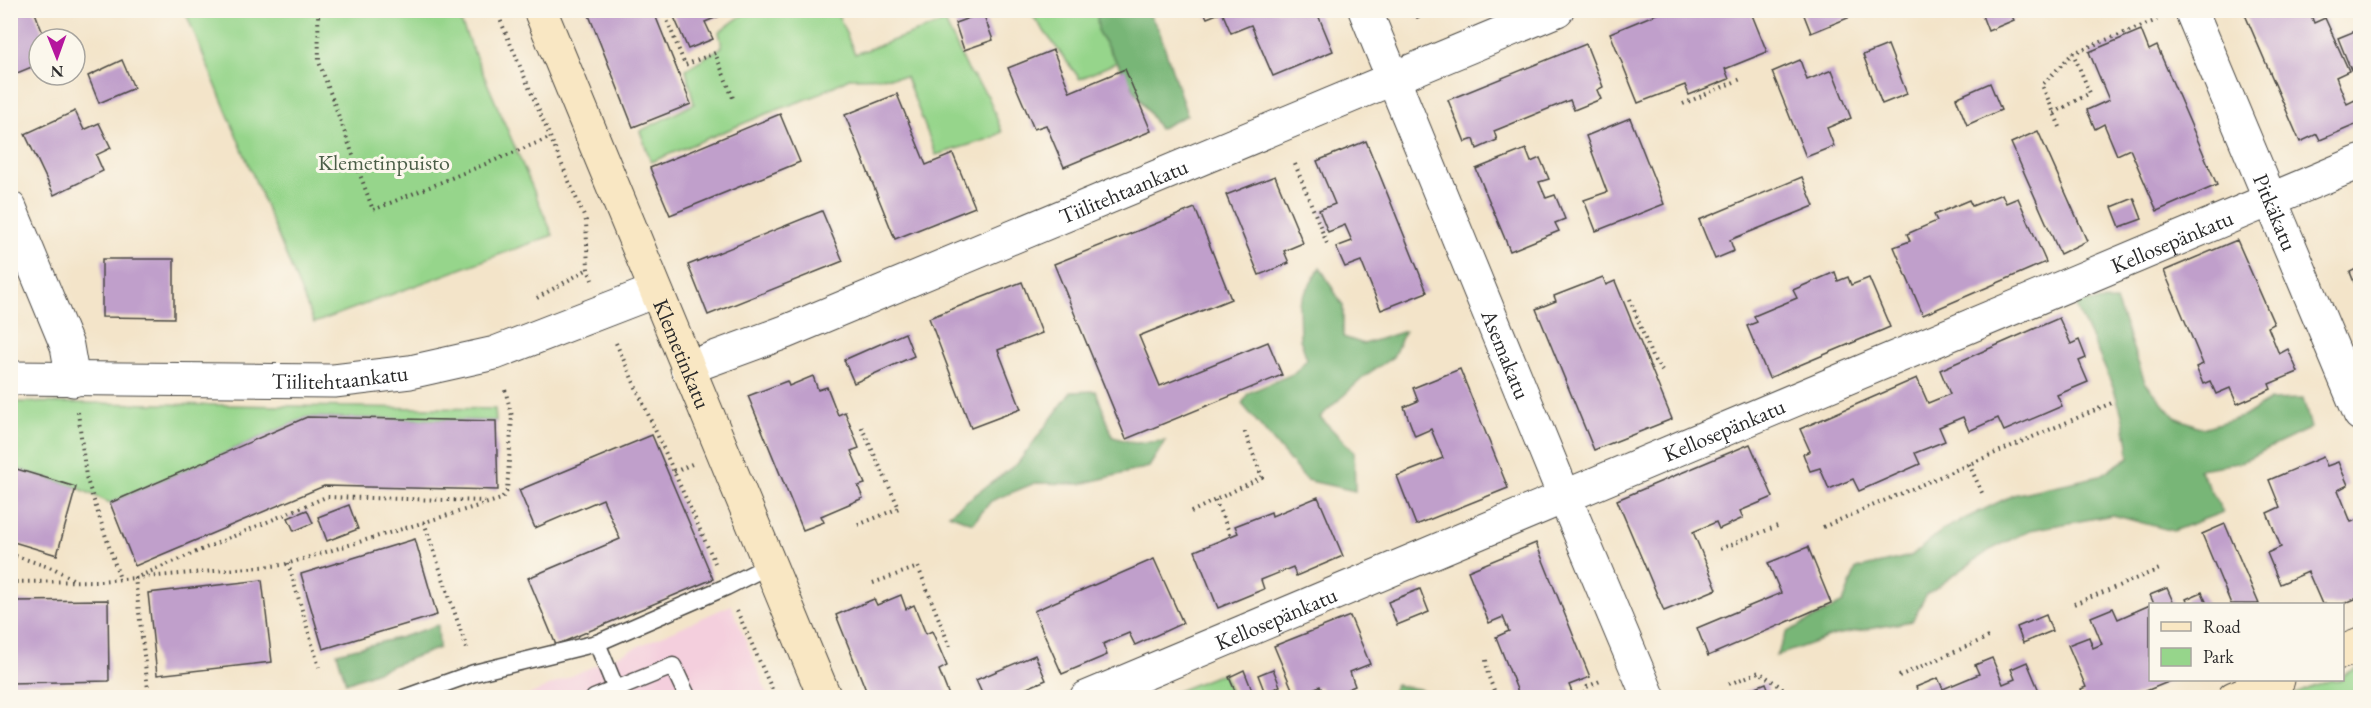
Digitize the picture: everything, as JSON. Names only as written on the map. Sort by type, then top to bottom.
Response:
[{"type":"street","name":"Klemetinkatu","points":[[540,10],[825,698]]},
{"type":"street","name":"Asemakatu","points":[[1365,10],[1564,498],[1649,698]]},
{"type":"street","name":"Tiilitehtaankatu","points":[[687,368],[794,328],[1557,10]]},
{"type":"street","name":"Pitkäkatu","points":[[2191,10],[2361,414]]},
{"type":"street","name":"Kellosepänkatu","points":[[1086,698],[2361,162]]},
{"type":"street","points":[[10,208],[67,346],[73,380]]},
{"type":"street","name":"Tiilitehtaankatu","points":[[10,378],[334,381],[410,372],[495,353],[655,291]]},
{"type":"street","points":[[2344,652],[2361,645]]},
{"type":"street","points":[[2234,698],[2276,681]]},
{"type":"lane","points":[[404,698],[474,673],[597,643],[726,587],[770,565]]},
{"type":"lane","points":[[597,643],[616,689]]},
{"type":"lane","points":[[594,698],[673,666],[688,698]]},
{"type":"path","points":[[318,10],[319,62],[373,210],[549,138]]},
{"type":"path","points":[[496,10],[585,221],[588,269],[530,302]]},
{"type":"path","points":[[663,10],[685,65],[715,53],[733,98]]},
{"type":"path","points":[[2060,127],[2042,85],[2073,53],[2157,20]]},
{"type":"path","points":[[2054,113],[2090,93],[2073,53]]},
{"type":"path","points":[[1683,104],[1741,79]]},
{"type":"path","points":[[1295,164],[1328,246]]},
{"type":"path","points":[[1630,299],[1652,357],[1662,371]]},
{"type":"path","points":[[616,345],[776,698]]},
{"type":"path","points":[[10,582],[77,582],[288,563],[501,499],[507,491],[512,416],[495,353]]},
{"type":"path","points":[[73,380],[86,477],[120,579]]},
{"type":"path","points":[[1823,527],[2114,402]]},
{"type":"path","points":[[858,525],[899,508],[861,426]]},
{"type":"path","points":[[1191,512],[1262,477],[1244,430]]},
{"type":"path","points":[[1969,464],[1983,495]]},
{"type":"path","points":[[135,578],[326,497],[492,501]]},
{"type":"path","points":[[1215,500],[1231,536]]},
{"type":"path","points":[[424,522],[474,673]]},
{"type":"path","points":[[1720,549],[1780,525]]},
{"type":"path","points":[[10,554],[55,568],[77,582]]},
{"type":"path","points":[[288,563],[319,667]]},
{"type":"path","points":[[873,584],[918,567],[950,647]]},
{"type":"path","points":[[2074,604],[2162,568]]},
{"type":"path","points":[[135,578],[149,698]]},
{"type":"path","points":[[1899,676],[1991,636]]},
{"type":"path","points":[[1486,660],[1488,675],[1497,698]]},
{"type":"path","points":[[1729,684],[1759,672],[1797,698]]},
{"type":"path","points":[[1582,698],[1587,687],[1600,681]]},
{"type":"path","points":[[2355,698],[2361,695]]},
{"type":"shaded area","points":[[731,605],[769,697],[522,698]]},
{"type":"green space","points":[[836,10],[855,54],[945,22],[968,70],[988,96],[1002,132],[992,138],[936,155],[906,77],[849,78],[815,96],[651,162],[640,131],[694,104],[686,69],[722,47],[719,32],[748,11]]},
{"type":"green space","name":"Klemetinpuisto","points":[[185,11],[456,11],[553,235],[314,323]]},
{"type":"green space","points":[[1029,11],[1097,11],[1098,32],[1117,62],[1080,79]]},
{"type":"green space","points":[[1097,11],[1147,11],[1159,30],[1187,115],[1159,129],[1098,32]]},
{"type":"green space","points":[[1320,267],[1343,306],[1343,337],[1364,344],[1405,331],[1393,357],[1366,375],[1320,417],[1354,452],[1355,491],[1306,480],[1242,404],[1248,393],[1295,373],[1307,359],[1300,339],[1299,304]]},
{"type":"green space","points":[[2116,301],[2145,382],[2175,417],[2202,428],[2245,416],[2270,400],[2303,399],[2311,428],[2238,463],[2199,469],[2223,512],[2173,531],[2113,515],[2030,530],[1990,550],[1926,595],[1912,621],[1835,635],[1776,656],[1787,632],[1843,603],[1856,569],[1911,556],[1944,529],[2013,495],[2100,476],[2129,457],[2122,416],[2109,377],[2074,302]]},
{"type":"green space","points":[[1096,391],[1113,437],[1134,443],[1165,441],[1149,467],[1081,484],[1035,483],[991,501],[973,523],[949,514],[1018,463],[1071,392]]},
{"type":"green space","points":[[11,402],[495,409],[496,421],[307,417],[110,503],[76,487],[11,467]]},
{"type":"green space","points":[[438,625],[439,648],[346,683],[337,653],[402,637]]},
{"type":"green space","points":[[2360,667],[2360,697],[2288,697],[2328,681],[2344,681],[2344,675]]},
{"type":"green space","points":[[1223,673],[1233,697],[1163,697]]},
{"type":"green space","points":[[1396,685],[1419,689],[1440,697],[1389,697]]},
{"type":"building","points":[[10,10],[34,10],[40,27],[27,27],[27,69],[10,76]]},
{"type":"building","points":[[587,10],[653,10],[691,104],[633,127]]},
{"type":"building","points":[[671,10],[732,11],[705,22],[713,39],[688,49]]},
{"type":"building","points":[[949,10],[968,10],[968,11],[952,17]]},
{"type":"building","points":[[1203,10],[1316,10],[1333,51],[1273,76],[1251,25],[1231,33],[1222,12],[1207,18]]},
{"type":"building","points":[[1414,10],[1435,10],[1435,11],[1417,18]]},
{"type":"building","points":[[1666,10],[1750,10],[1767,52],[1725,69],[1729,79],[1689,95],[1685,85],[1638,103],[1610,33]]},
{"type":"building","points":[[1802,10],[1865,10],[1865,11],[1811,33]]},
{"type":"building","points":[[1980,10],[2009,10],[2014,20],[1988,31]]},
{"type":"building","points":[[2243,10],[2309,10],[2314,23],[2325,18],[2349,71],[2336,77],[2347,104],[2357,99],[2360,108],[2360,123],[2320,140],[2317,134],[2300,142]]},
{"type":"building","points":[[983,13],[993,40],[964,50],[955,23]]},
{"type":"building","points":[[2360,29],[2360,66],[2351,70],[2338,38]]},
{"type":"building","points":[[2141,30],[2149,50],[2157,46],[2217,185],[2157,211],[2130,149],[2117,155],[2104,124],[2095,129],[2087,110],[2109,100],[2089,52]]},
{"type":"building","points":[[1586,44],[1603,87],[1597,90],[1601,99],[1574,110],[1570,100],[1494,131],[1497,140],[1477,149],[1474,139],[1465,142],[1448,100]]},
{"type":"building","points":[[1888,45],[1907,94],[1882,104],[1863,55]]},
{"type":"building","points":[[1053,50],[1070,92],[1125,69],[1151,131],[1064,167],[1046,125],[1034,129],[1008,68]]},
{"type":"building","points":[[122,60],[134,88],[99,103],[88,76]]},
{"type":"building","points":[[1800,60],[1807,80],[1832,70],[1851,118],[1827,128],[1834,146],[1806,157],[1772,72]]},
{"type":"building","points":[[1990,83],[2001,110],[1967,125],[1956,98]]},
{"type":"building","points":[[897,94],[926,165],[953,154],[975,207],[895,239],[845,115]]},
{"type":"building","points":[[75,111],[84,130],[99,123],[111,148],[96,155],[103,171],[54,195],[25,134]]},
{"type":"building","points":[[780,114],[800,162],[670,215],[650,168]]},
{"type":"building","points":[[1630,118],[1664,204],[1596,231],[1584,200],[1607,192],[1586,136]]},
{"type":"building","points":[[2038,131],[2087,241],[2060,254],[2011,143]]},
{"type":"building","points":[[1366,141],[1427,292],[1381,310],[1361,261],[1345,267],[1336,247],[1352,241],[1345,225],[1328,232],[1319,210],[1335,204],[1317,161]]},
{"type":"building","points":[[1526,149],[1531,162],[1540,158],[1549,179],[1539,182],[1546,198],[1555,195],[1565,219],[1555,223],[1559,231],[1510,251],[1476,169]]},
{"type":"building","points":[[1275,176],[1303,243],[1284,251],[1289,263],[1259,275],[1226,195]]},
{"type":"building","points":[[1802,177],[1814,206],[1730,240],[1734,251],[1715,259],[1699,220]]},
{"type":"building","points":[[2002,194],[2006,203],[2018,198],[2046,262],[1923,315],[1894,247],[1910,241],[1907,234],[1937,221],[1934,215],[1969,200],[1972,206]]},
{"type":"building","points":[[2134,198],[2142,219],[2120,227],[2112,207]]},
{"type":"building","points":[[1195,208],[1231,299],[1139,336],[1160,386],[1268,342],[1282,375],[1126,439],[1054,264]]},
{"type":"building","points":[[822,211],[843,261],[708,315],[688,265]]},
{"type":"building","points":[[2237,240],[2274,324],[2268,327],[2279,354],[2288,349],[2298,372],[2269,384],[2271,389],[2237,404],[2230,388],[2216,394],[2210,381],[2203,384],[2196,367],[2203,364],[2164,271]]},
{"type":"building","points":[[102,259],[174,259],[174,318],[102,317]]},
{"type":"building","points":[[2360,267],[2360,297],[2350,272]]},
{"type":"building","points":[[1835,272],[1838,281],[1848,277],[1851,285],[1869,278],[1890,327],[1769,378],[1747,326],[1757,322],[1754,316],[1797,298],[1793,290]]},
{"type":"building","points":[[1603,277],[1606,285],[1615,281],[1672,419],[1594,450],[1536,309],[1556,301],[1554,296]]},
{"type":"building","points":[[1022,282],[1042,333],[998,350],[1021,409],[971,428],[929,318]]},
{"type":"building","points":[[2059,318],[2071,344],[2079,340],[2086,358],[2079,361],[2088,382],[2057,395],[2062,406],[2004,431],[1998,418],[1969,431],[1963,417],[1939,427],[1945,441],[1915,453],[1920,464],[1859,491],[1853,479],[1829,489],[1820,468],[1810,471],[1803,454],[1810,451],[1800,429],[1917,378],[1928,403],[1950,394],[1940,370]]},
{"type":"building","points":[[905,333],[914,356],[854,383],[844,360]]},
{"type":"building","points":[[1460,369],[1508,488],[1416,525],[1397,476],[1443,458],[1431,429],[1415,436],[1404,407],[1418,401],[1413,388]]},
{"type":"building","points":[[813,376],[818,390],[827,387],[838,415],[845,412],[859,448],[851,451],[865,484],[858,486],[863,498],[821,516],[824,522],[803,530],[748,396],[787,381],[789,386]]},
{"type":"building","points":[[307,417],[496,421],[498,490],[324,486],[135,566],[110,503]]},
{"type":"building","points":[[652,435],[713,579],[556,645],[528,578],[620,539],[603,499],[535,528],[519,490]]},
{"type":"building","points":[[1750,444],[1773,497],[1740,511],[1743,518],[1719,529],[1716,522],[1693,532],[1717,589],[1664,611],[1617,500]]},
{"type":"building","points":[[2323,457],[2327,466],[2338,462],[2348,485],[2338,490],[2351,522],[2360,519],[2360,597],[2344,604],[2322,603],[2308,572],[2280,584],[2267,553],[2281,547],[2267,513],[2280,507],[2269,480]]},
{"type":"building","points":[[10,467],[76,487],[57,555],[10,541]]},
{"type":"building","points":[[1318,497],[1343,556],[1296,576],[1293,567],[1261,580],[1264,589],[1218,608],[1195,551],[1238,533],[1235,526],[1271,512],[1272,516]]},
{"type":"building","points":[[349,505],[358,529],[327,541],[318,517]]},
{"type":"building","points":[[307,510],[313,523],[294,531],[288,518]]},
{"type":"building","points":[[2225,524],[2259,603],[2231,603],[2202,534]]},
{"type":"building","points":[[415,539],[437,615],[323,649],[301,574]]},
{"type":"building","points":[[1536,543],[1590,677],[1569,685],[1574,697],[1572,698],[1550,698],[1549,696],[1531,698],[1529,694],[1520,697],[1496,637],[1509,631],[1503,617],[1489,623],[1468,571]]},
{"type":"building","points":[[1808,547],[1831,603],[1708,656],[1697,628],[1781,593],[1768,563]]},
{"type":"building","points":[[1154,559],[1183,623],[1135,645],[1129,633],[1103,644],[1107,655],[1062,674],[1034,611]]},
{"type":"building","points":[[262,580],[272,662],[157,675],[148,593]]},
{"type":"building","points":[[2167,588],[2174,603],[2154,603],[2150,595]]},
{"type":"building","points":[[1420,589],[1429,612],[1397,625],[1388,602]]},
{"type":"building","points":[[2202,592],[2207,603],[2188,603],[2186,599]]},
{"type":"building","points":[[901,595],[906,609],[914,605],[926,634],[932,631],[947,666],[939,670],[950,698],[869,698],[836,615],[874,599],[877,605]]},
{"type":"building","points":[[108,600],[109,681],[10,683],[10,601]]},
{"type":"building","points":[[2149,605],[2149,681],[2171,681],[2129,698],[2084,698],[2081,689],[2086,687],[2068,645],[2089,637],[2093,648],[2102,644],[2091,617],[2113,608],[2118,619]]},
{"type":"building","points":[[2046,615],[2052,631],[2023,643],[2017,627]]},
{"type":"building","points":[[1350,616],[1370,664],[1350,672],[1355,686],[1327,698],[1320,686],[1295,696],[1274,646]]},
{"type":"building","points":[[1035,655],[1046,680],[1003,698],[984,698],[976,680]]},
{"type":"building","points":[[1992,658],[2003,684],[2015,679],[2011,669],[2027,662],[2042,698],[1921,698],[1916,687],[1938,678],[1943,689],[1979,674],[1975,665]]},
{"type":"building","points":[[1273,669],[1280,686],[1265,693],[1258,675]]},
{"type":"building","points":[[1244,670],[1255,698],[1238,698],[1229,677]]},
{"type":"building","points":[[1766,683],[1772,698],[1731,698],[1731,697]]}]
